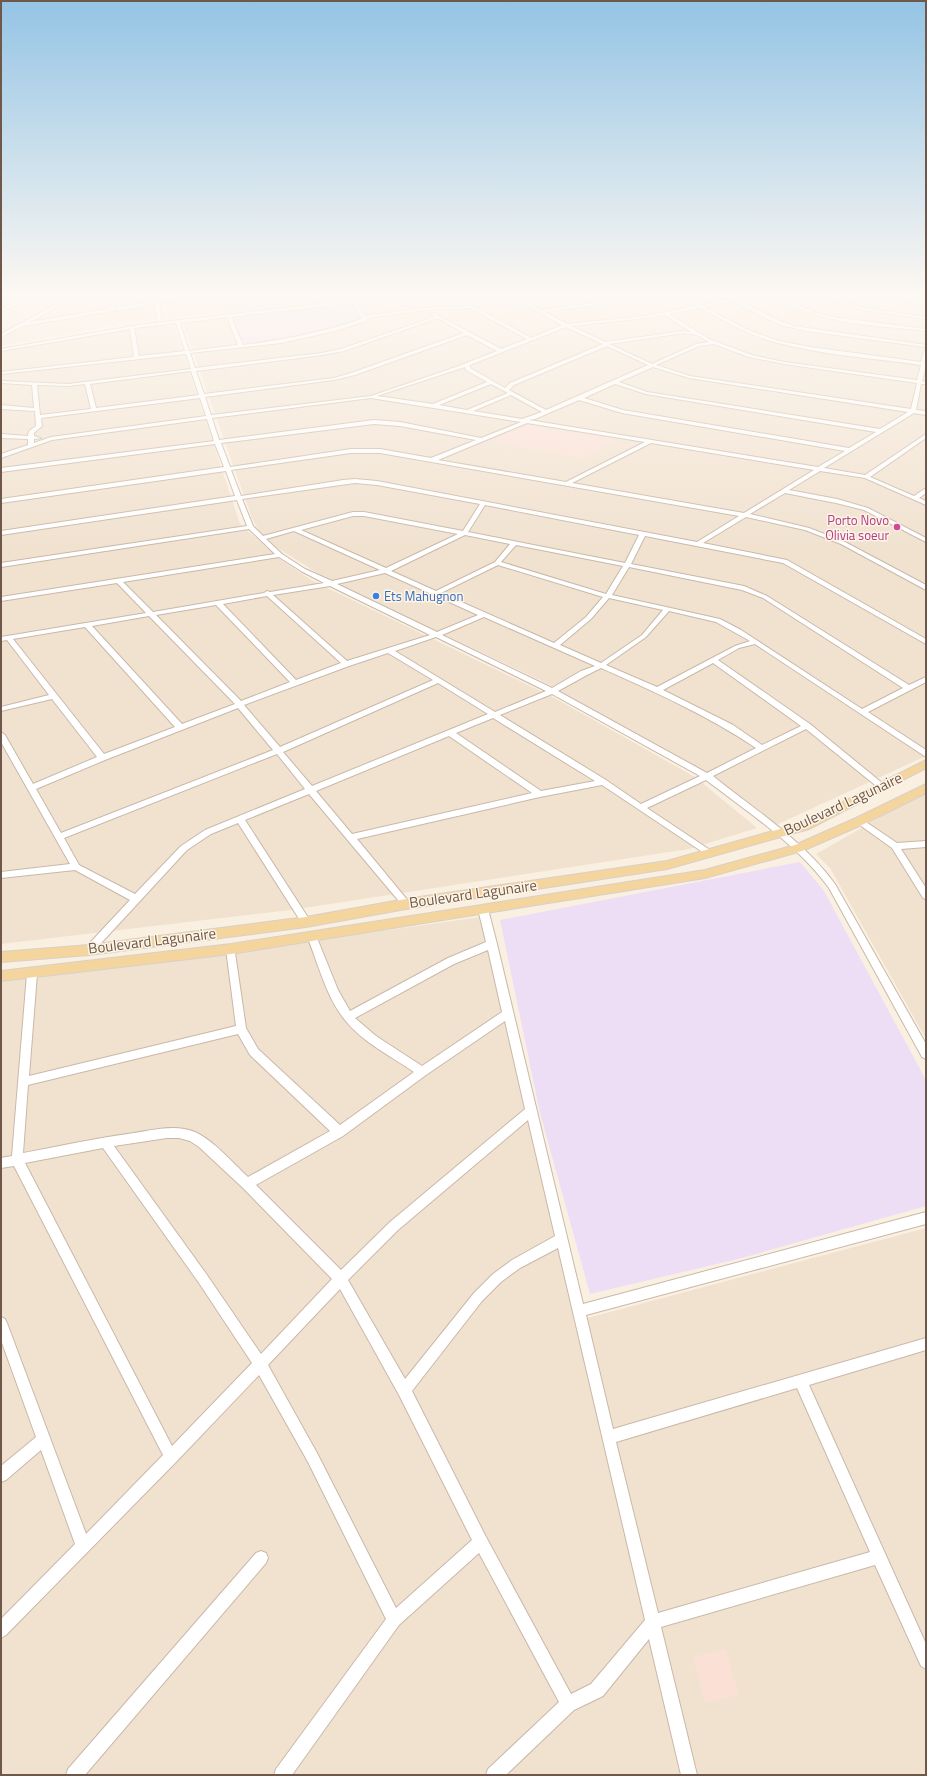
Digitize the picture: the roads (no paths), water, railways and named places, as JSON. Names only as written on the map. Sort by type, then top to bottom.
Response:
[{"type":"main road","name":"Boulevard Lagunaire","points":[[1,957],[89,950],[306,922],[406,904],[667,865],[805,826],[883,788],[926,764]]},
{"type":"main road","name":"Boulevard Lagunaire","points":[[1,976],[32,974],[231,949],[705,874],[798,848],[860,821],[926,788]]},
{"type":"street","points":[[1,382],[62,386],[104,381]]},
{"type":"street","points":[[197,381],[217,441],[250,527],[280,555],[328,584],[552,691],[707,776],[798,848],[821,871],[832,886],[922,1038],[926,1054]]},
{"type":"street","points":[[38,417],[318,381]]},
{"type":"street","points":[[1,456],[51,439],[209,417],[371,397],[419,381]]},
{"type":"street","points":[[499,386],[512,384],[519,381]]},
{"type":"street","points":[[713,381],[926,414]]},
{"type":"street","points":[[912,381],[926,383]]},
{"type":"street","points":[[434,406],[491,382],[507,389],[512,394],[545,412]]},
{"type":"street","points":[[432,460],[534,420],[545,412],[583,398],[615,382],[646,393],[881,431]]},
{"type":"street","points":[[698,544],[913,411],[920,382]]},
{"type":"street","points":[[87,383],[94,409]]},
{"type":"street","points":[[30,445],[32,430],[39,426],[34,384]]},
{"type":"street","points":[[507,389],[512,384]]},
{"type":"street","points":[[469,411],[512,394]]},
{"type":"street","points":[[371,397],[469,411],[526,422]]},
{"type":"street","points":[[583,398],[622,411],[850,450]]},
{"type":"street","points":[[1,407],[37,410]]},
{"type":"street","points":[[519,420],[534,420],[649,442],[866,477],[926,503]]},
{"type":"street","points":[[1,470],[374,422],[400,424],[483,440]]},
{"type":"street","points":[[1,436],[51,439]]},
{"type":"street","points":[[866,477],[926,436]]},
{"type":"street","points":[[566,484],[649,442]]},
{"type":"street","points":[[1,501],[228,468],[365,450],[380,451],[745,515],[807,529],[831,537],[926,588]]},
{"type":"street","points":[[1,533],[355,481],[378,483],[785,561],[926,642]]},
{"type":"street","points":[[915,498],[926,490]]},
{"type":"street","points":[[784,491],[837,501],[866,509],[926,540]]},
{"type":"street","points":[[5,638],[328,584],[385,571],[465,533],[484,503]]},
{"type":"street","points":[[262,538],[353,514],[364,514],[514,544],[729,584],[755,591],[908,688]]},
{"type":"street","points":[[1,565],[250,527]]},
{"type":"street","points":[[294,529],[484,615],[657,690],[730,727],[762,749]]},
{"type":"street","points":[[556,645],[597,609],[627,565],[643,534]]},
{"type":"street","points":[[437,593],[497,563],[514,544]]},
{"type":"street","points":[[1,599],[280,555]]},
{"type":"street","points":[[497,563],[607,596],[718,620],[739,630],[926,754]]},
{"type":"street","points":[[119,581],[240,705],[406,904]]},
{"type":"street","points":[[267,593],[346,664]]},
{"type":"street","points":[[216,602],[295,683]]},
{"type":"street","points":[[89,950],[184,848],[208,832],[312,791],[552,691],[584,672],[601,666],[644,636],[667,609]]},
{"type":"street","points":[[31,788],[102,758],[295,683],[346,664],[436,635],[484,615]]},
{"type":"street","points":[[87,625],[181,728]]},
{"type":"street","points":[[5,638],[54,696],[102,758]]},
{"type":"street","points":[[657,690],[738,647],[756,642]]},
{"type":"street","points":[[390,650],[437,681],[496,715],[603,782],[710,854]]},
{"type":"street","points":[[714,660],[807,726],[883,788]]},
{"type":"street","points":[[862,712],[926,679]]},
{"type":"street","points":[[59,837],[278,751],[437,681]]},
{"type":"street","points":[[1,709],[54,696]]},
{"type":"street","points":[[641,807],[807,726]]},
{"type":"street","points":[[450,734],[540,794]]},
{"type":"street","points":[[1,735],[76,867],[136,899]]},
{"type":"street","points":[[350,837],[540,794],[603,782]]},
{"type":"street","points":[[240,819],[306,922]]},
{"type":"street","points":[[860,821],[895,846],[926,896]]},
{"type":"street","points":[[895,846],[926,844]]},
{"type":"street","points":[[1,875],[76,867]]},
{"type":"street","points":[[483,908],[689,1775]]},
{"type":"street","points":[[312,936],[341,1005],[348,1017],[359,1028],[422,1072]]},
{"type":"street","points":[[348,1017],[451,961],[492,944]]},
{"type":"street","points":[[231,949],[241,1029],[254,1052],[339,1132]]},
{"type":"street","points":[[32,974],[17,1159],[170,1457]]},
{"type":"street","points":[[247,1184],[339,1132],[422,1072],[509,1013]]},
{"type":"street","points":[[23,1082],[241,1029]]},
{"type":"street","points":[[1,1630],[170,1457],[341,1278],[411,1210],[532,1110]]},
{"type":"street","points":[[1,1163],[105,1142],[167,1133],[192,1136],[203,1143],[247,1184],[341,1278],[404,1390],[481,1542],[568,1704]]},
{"type":"street","points":[[105,1142],[209,1287],[259,1364],[325,1481],[394,1620]]},
{"type":"street","points":[[579,1311],[926,1218]]},
{"type":"street","points":[[404,1390],[478,1297],[497,1278],[516,1264],[562,1238]]},
{"type":"street","points":[[1,1323],[83,1546]]},
{"type":"street","points":[[609,1437],[926,1344]]},
{"type":"street","points":[[800,1381],[926,1661]]},
{"type":"street","points":[[1,1475],[44,1439]]},
{"type":"street","points":[[282,1775],[394,1620],[481,1542]]},
{"type":"street","points":[[494,1775],[568,1704],[597,1690],[653,1622],[879,1557]]},
{"type":"street","points":[[74,1775],[261,1558]]},
{"type":"place","name":"Porto Novo Olivia soeur","points":[[897,527]]},
{"type":"place","name":"Ets Mahugnon","points":[[376,596]]}]
